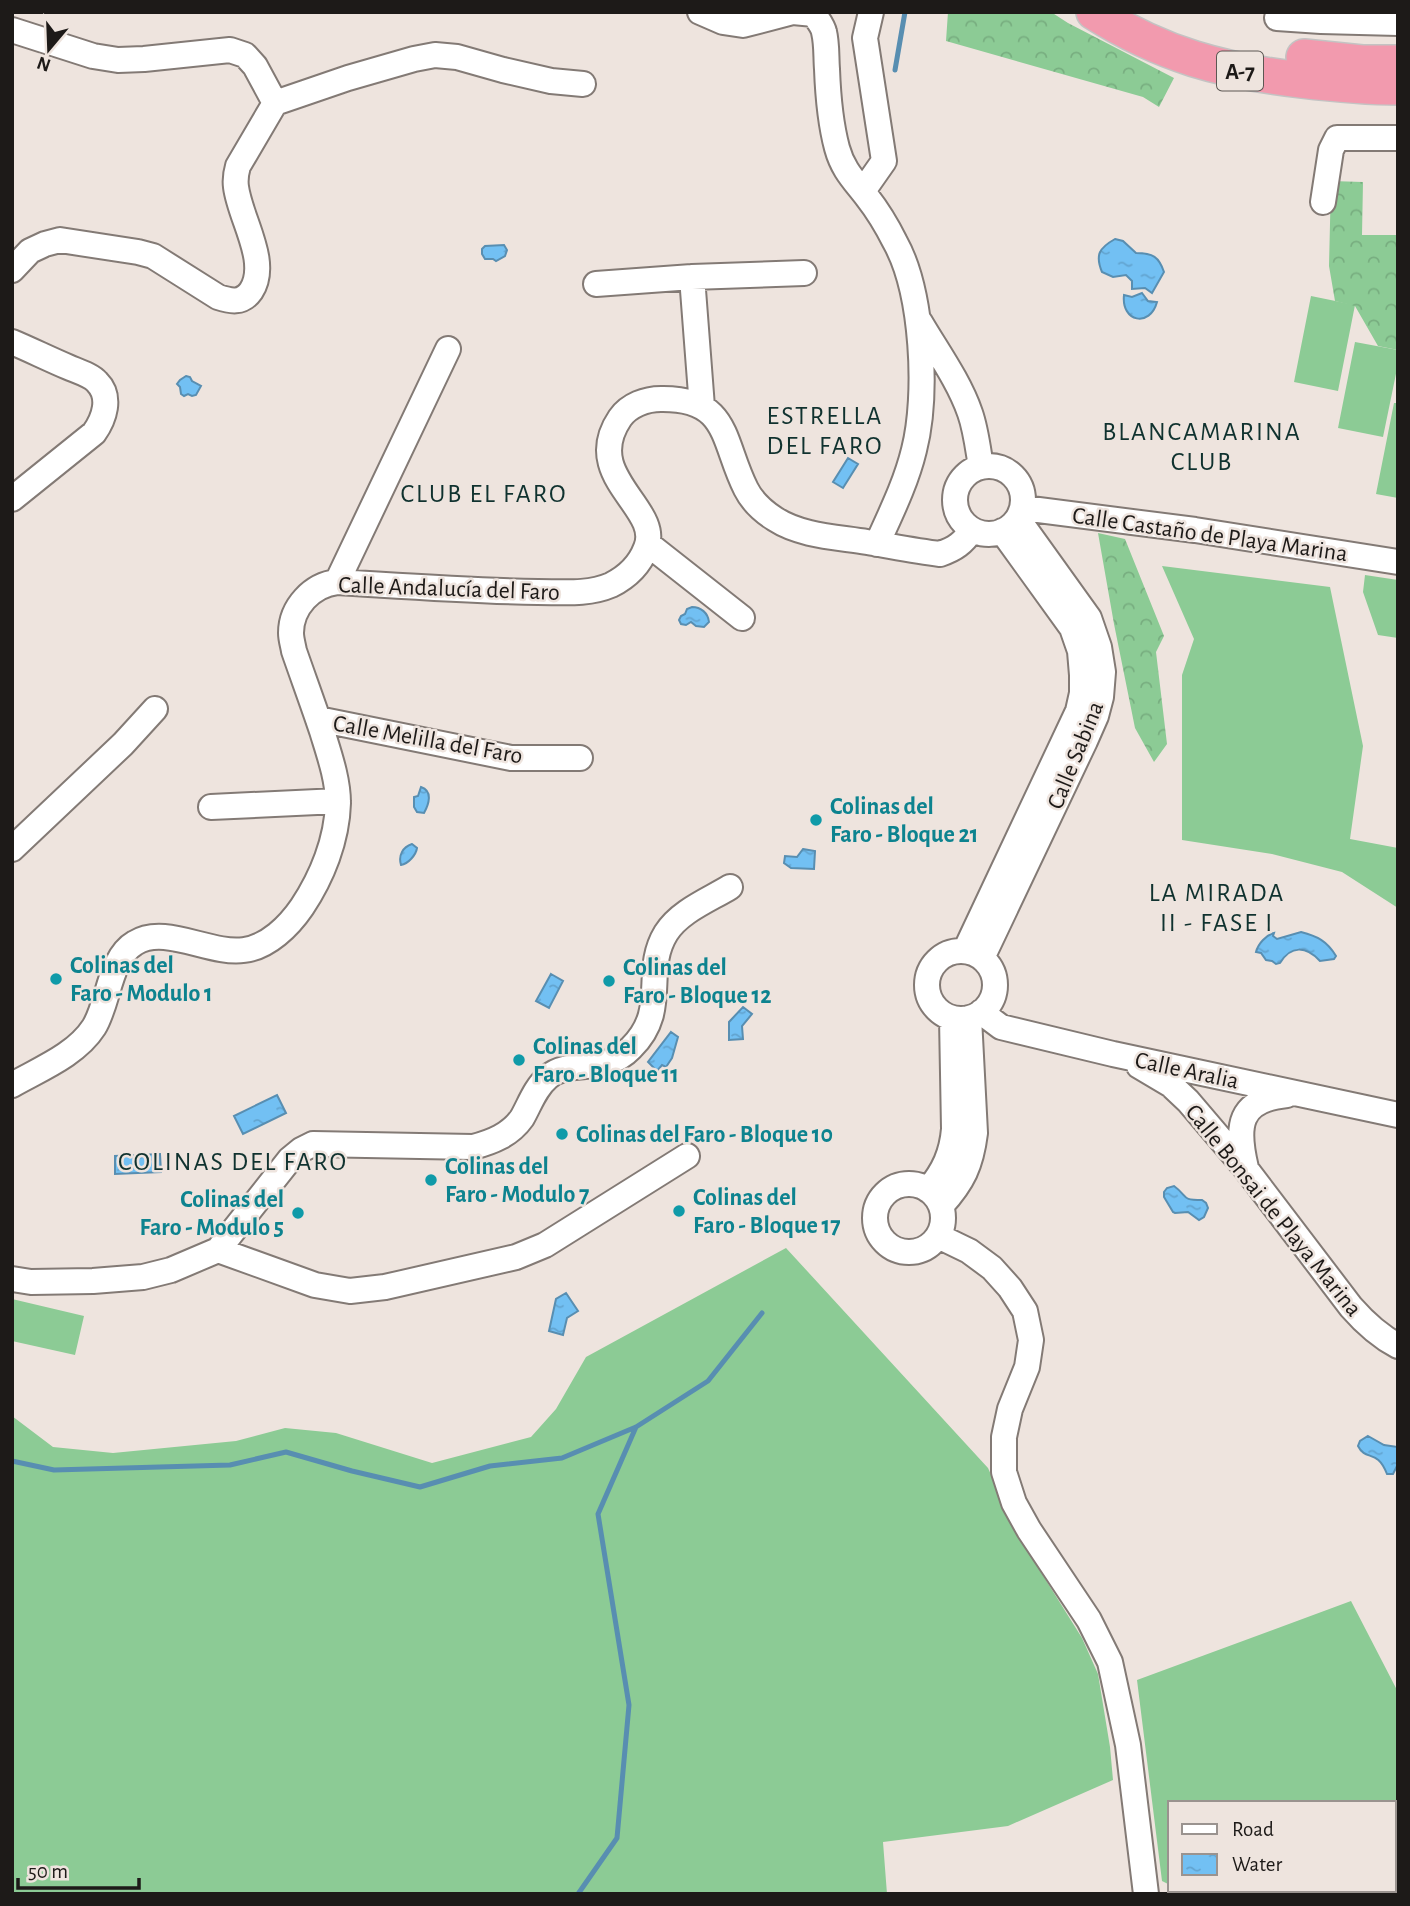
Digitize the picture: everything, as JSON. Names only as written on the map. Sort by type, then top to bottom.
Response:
[{"type":"highway","points":[[1077,12],[1116,32],[1177,54]]},
{"type":"highway","name":"A-7","points":[[1094,12],[1115,26],[1177,54],[1215,66],[1252,74],[1359,87],[1398,87]]},
{"type":"highway","name":"A-7","points":[[1141,12],[1189,35],[1257,53],[1362,63],[1398,63]]},
{"type":"street","points":[[700,12],[723,22],[743,25],[793,12],[814,13],[824,30],[828,101],[838,150],[851,179],[863,191],[897,244],[907,274],[918,318],[920,409],[915,447],[905,480],[877,544]]},
{"type":"street","points":[[863,191],[884,161],[865,38],[871,12]]},
{"type":"street","points":[[1270,14],[1321,21],[1398,23]]},
{"type":"street","points":[[12,30],[93,57],[118,60],[230,50],[244,55],[255,66],[275,103]]},
{"type":"street","points":[[12,270],[30,251],[60,240],[153,256],[218,297],[239,301],[252,290],[258,268],[257,256],[244,221],[235,176],[238,166],[275,103],[348,78],[435,55],[457,57],[551,81],[583,83]]},
{"type":"street","points":[[1322,202],[1331,149],[1337,138],[1398,138]]},
{"type":"street","points":[[596,284],[804,273]]},
{"type":"street","points":[[692,277],[702,407]]},
{"type":"street","points":[[918,318],[970,412],[981,467]]},
{"type":"street","points":[[12,342],[85,374],[97,382],[104,395],[105,409],[102,422],[94,433],[12,499]]},
{"type":"street","points":[[337,582],[448,349]]},
{"type":"street","points":[[742,618],[648,544],[648,531],[610,464],[608,450],[612,433],[620,418],[639,403],[657,398],[689,401],[713,415],[722,426],[747,490],[760,507],[793,529],[940,554],[954,550],[972,530]]},
{"type":"street","points":[[981,467],[1002,468],[1012,474],[1023,492],[1014,519],[996,534],[972,530],[963,523],[957,512],[956,489],[962,479],[981,467]]},
{"type":"street","name":"Calle Castaño de Playa Marina","points":[[1014,519],[1195,530],[1398,562]]},
{"type":"street","name":"Calle Sabina","points":[[973,955],[1078,711],[1082,693],[1080,650],[1072,628],[1014,519]]},
{"type":"street","name":"Calle Andalucía del Faro","points":[[12,1085],[70,1052],[84,1040],[101,1013],[118,964],[132,944],[144,938],[159,936],[228,950],[245,950],[261,945],[285,929],[314,889],[335,831],[338,801],[331,761],[294,651],[291,633],[293,618],[309,593],[319,586],[337,582],[504,591],[587,592],[609,585],[627,575],[640,560],[648,544]]},
{"type":"street","points":[[12,849],[123,744],[155,709]]},
{"type":"street","name":"Calle Melilla del Faro","points":[[318,719],[511,758],[580,758]]},
{"type":"street","points":[[212,807],[338,801]]},
{"type":"street","points":[[12,1279],[31,1282],[143,1277],[171,1270],[218,1250],[290,1158],[313,1144],[473,1147],[501,1137],[521,1119],[534,1094],[550,1075],[562,1070],[601,1066],[617,1060],[630,1050],[650,1023],[654,1008],[655,965],[666,932],[682,916],[730,887]]},
{"type":"street","points":[[949,953],[973,955],[988,964],[993,973],[995,984],[989,1004],[967,1016],[938,1011],[927,990],[931,967],[939,958],[949,953]]},
{"type":"street","points":[[934,1198],[956,1190],[967,1171],[973,1151],[975,1133],[967,1016]]},
{"type":"street","name":"Calle Aralia","points":[[967,1016],[1113,1054],[1398,1115]]},
{"type":"street","name":"Calle Bonsai de Playa Marina","points":[[1113,1054],[1171,1085],[1188,1101],[1246,1169],[1351,1307],[1383,1338],[1398,1346]]},
{"type":"street","points":[[1188,1101],[1198,1079],[1210,1074]]},
{"type":"street","points":[[1237,1080],[1246,1090],[1247,1115],[1240,1144],[1246,1169]]},
{"type":"street","points":[[1209,1127],[1227,1130],[1268,1097],[1296,1094]]},
{"type":"street","points":[[218,1250],[315,1285],[350,1291],[385,1287],[516,1256],[545,1245],[687,1156]]},
{"type":"street","points":[[911,1183],[923,1186],[934,1198],[943,1214],[943,1225],[930,1245],[919,1251],[908,1252],[897,1250],[880,1237],[874,1217],[876,1206],[881,1196],[889,1189],[899,1184],[911,1183]]},
{"type":"street","points":[[938,1236],[969,1251],[992,1269],[1010,1288],[1025,1311],[1031,1340],[1027,1367],[1010,1409],[1004,1437],[1004,1472],[1014,1503],[1029,1530],[1089,1620],[1110,1662],[1128,1745],[1146,1894]]},
{"type":"green space","points":[[948,12],[1051,12],[1174,78],[1159,107],[1143,97],[946,41]]},
{"type":"green space","points":[[1331,181],[1363,182],[1362,235],[1398,235],[1398,350],[1378,346],[1355,306],[1335,301],[1329,266]]},
{"type":"green space","points":[[1311,296],[1355,305],[1338,391],[1294,382]]},
{"type":"green space","points":[[1355,342],[1398,350],[1398,364],[1383,437],[1338,428]]},
{"type":"green space","points":[[1394,403],[1398,403],[1398,498],[1376,494]]},
{"type":"green space","points":[[1098,533],[1125,539],[1164,636],[1156,652],[1167,744],[1154,762],[1135,728]]},
{"type":"green space","points":[[1162,566],[1330,587],[1363,746],[1350,839],[1398,848],[1398,908],[1342,872],[1272,854],[1182,840],[1182,675],[1194,639]]},
{"type":"green space","points":[[1365,575],[1398,580],[1398,638],[1378,635],[1363,592]]},
{"type":"green space","points":[[786,1248],[988,1468],[1019,1537],[1082,1638],[1098,1674],[1113,1780],[1008,1826],[883,1842],[887,1894],[12,1894],[12,1416],[53,1447],[113,1453],[236,1441],[285,1428],[336,1433],[432,1463],[531,1437],[556,1409],[586,1357]]},
{"type":"green space","points":[[12,1299],[84,1316],[75,1355],[12,1341]]},
{"type":"green space","points":[[1351,1601],[1398,1692],[1398,1894],[1184,1892],[1396,1892],[1396,1801],[1168,1801],[1168,1884],[1162,1881],[1137,1680]]},
{"type":"green space","points":[[1398,1832],[1398,1894],[1371,1894],[1396,1892]]},
{"type":"water","points":[[1115,239],[1123,241],[1136,253],[1154,257],[1160,263],[1164,272],[1152,293],[1145,288],[1132,289],[1132,281],[1126,275],[1113,277],[1102,272],[1100,253]]},
{"type":"water","points":[[504,245],[507,250],[505,256],[496,261],[485,259],[482,254],[485,246]]},
{"type":"water","points":[[1142,293],[1148,301],[1157,302],[1148,316],[1131,316],[1124,304],[1124,295],[1132,297]]},
{"type":"water","points":[[186,376],[201,386],[196,395],[181,394],[177,384]]},
{"type":"water","points":[[848,458],[858,464],[843,488],[833,482]]},
{"type":"water","points":[[692,607],[706,613],[709,622],[704,627],[691,622],[681,624],[681,616]]},
{"type":"water","points":[[421,787],[429,795],[424,813],[417,812],[414,807],[414,797],[418,796]]},
{"type":"water","points":[[412,844],[417,848],[415,853],[409,861],[401,865],[402,852]]},
{"type":"water","points":[[803,849],[815,851],[814,869],[791,868],[784,863],[785,856],[797,857]]},
{"type":"water","points":[[1301,932],[1317,937],[1325,943],[1336,956],[1334,959],[1320,961],[1309,952],[1299,950],[1289,953],[1276,964],[1256,952],[1263,940],[1271,934],[1274,933],[1273,936],[1277,939]]},
{"type":"water","points":[[551,974],[563,981],[549,1008],[536,1001]]},
{"type":"water","points":[[743,1007],[752,1014],[742,1026],[743,1039],[729,1040],[729,1022]]},
{"type":"water","points":[[671,1032],[678,1037],[672,1058],[666,1067],[662,1065],[657,1071],[648,1062]]},
{"type":"water","points":[[277,1095],[286,1113],[243,1134],[234,1116]]},
{"type":"water","points":[[160,1154],[161,1172],[115,1174],[115,1156]]},
{"type":"water","points":[[1174,1186],[1187,1198],[1206,1203],[1208,1208],[1204,1217],[1199,1220],[1188,1212],[1173,1212],[1164,1192]]},
{"type":"water","points":[[566,1293],[578,1311],[567,1318],[563,1335],[549,1331],[556,1299]]},
{"type":"water","points":[[1368,1436],[1384,1445],[1398,1447],[1398,1464],[1393,1474],[1387,1474],[1376,1458],[1361,1451],[1358,1446],[1360,1441]]},
{"type":"waterway","points":[[895,70],[905,12]]},
{"type":"waterway","points":[[12,1461],[54,1470],[230,1465],[286,1452],[420,1487],[490,1466],[562,1458],[636,1427],[708,1381],[762,1313]]},
{"type":"waterway","points":[[578,1894],[617,1838],[629,1705],[598,1514],[636,1427]]},
{"type":"place","name":"Colinas del Faro - Bloque 21","points":[[816,820]]},
{"type":"place","name":"Colinas del Faro - Modulo 1","points":[[56,979]]},
{"type":"place","name":"Colinas del Faro - Bloque 12","points":[[609,981]]},
{"type":"place","name":"Colinas del Faro - Bloque 11","points":[[519,1060]]},
{"type":"place","name":"Colinas del Faro - Bloque 10","points":[[562,1134]]},
{"type":"place","name":"Colinas del Faro - Modulo 7","points":[[431,1180]]},
{"type":"place","name":"Colinas del Faro - Bloque 17","points":[[679,1211]]},
{"type":"place","name":"Colinas del Faro - Modulo 5","points":[[298,1213]]},
{"type":"district","name":"ESTRELLA DEL FARO","points":[[825,430]]},
{"type":"district","name":"BLANCAMARINA CLUB","points":[[1202,446]]},
{"type":"district","name":"CLUB EL FARO","points":[[484,493]]},
{"type":"district","name":"LA MIRADA II - FASE I","points":[[1217,907]]},
{"type":"district","name":"COLINAS DEL FARO","points":[[233,1161]]}]
